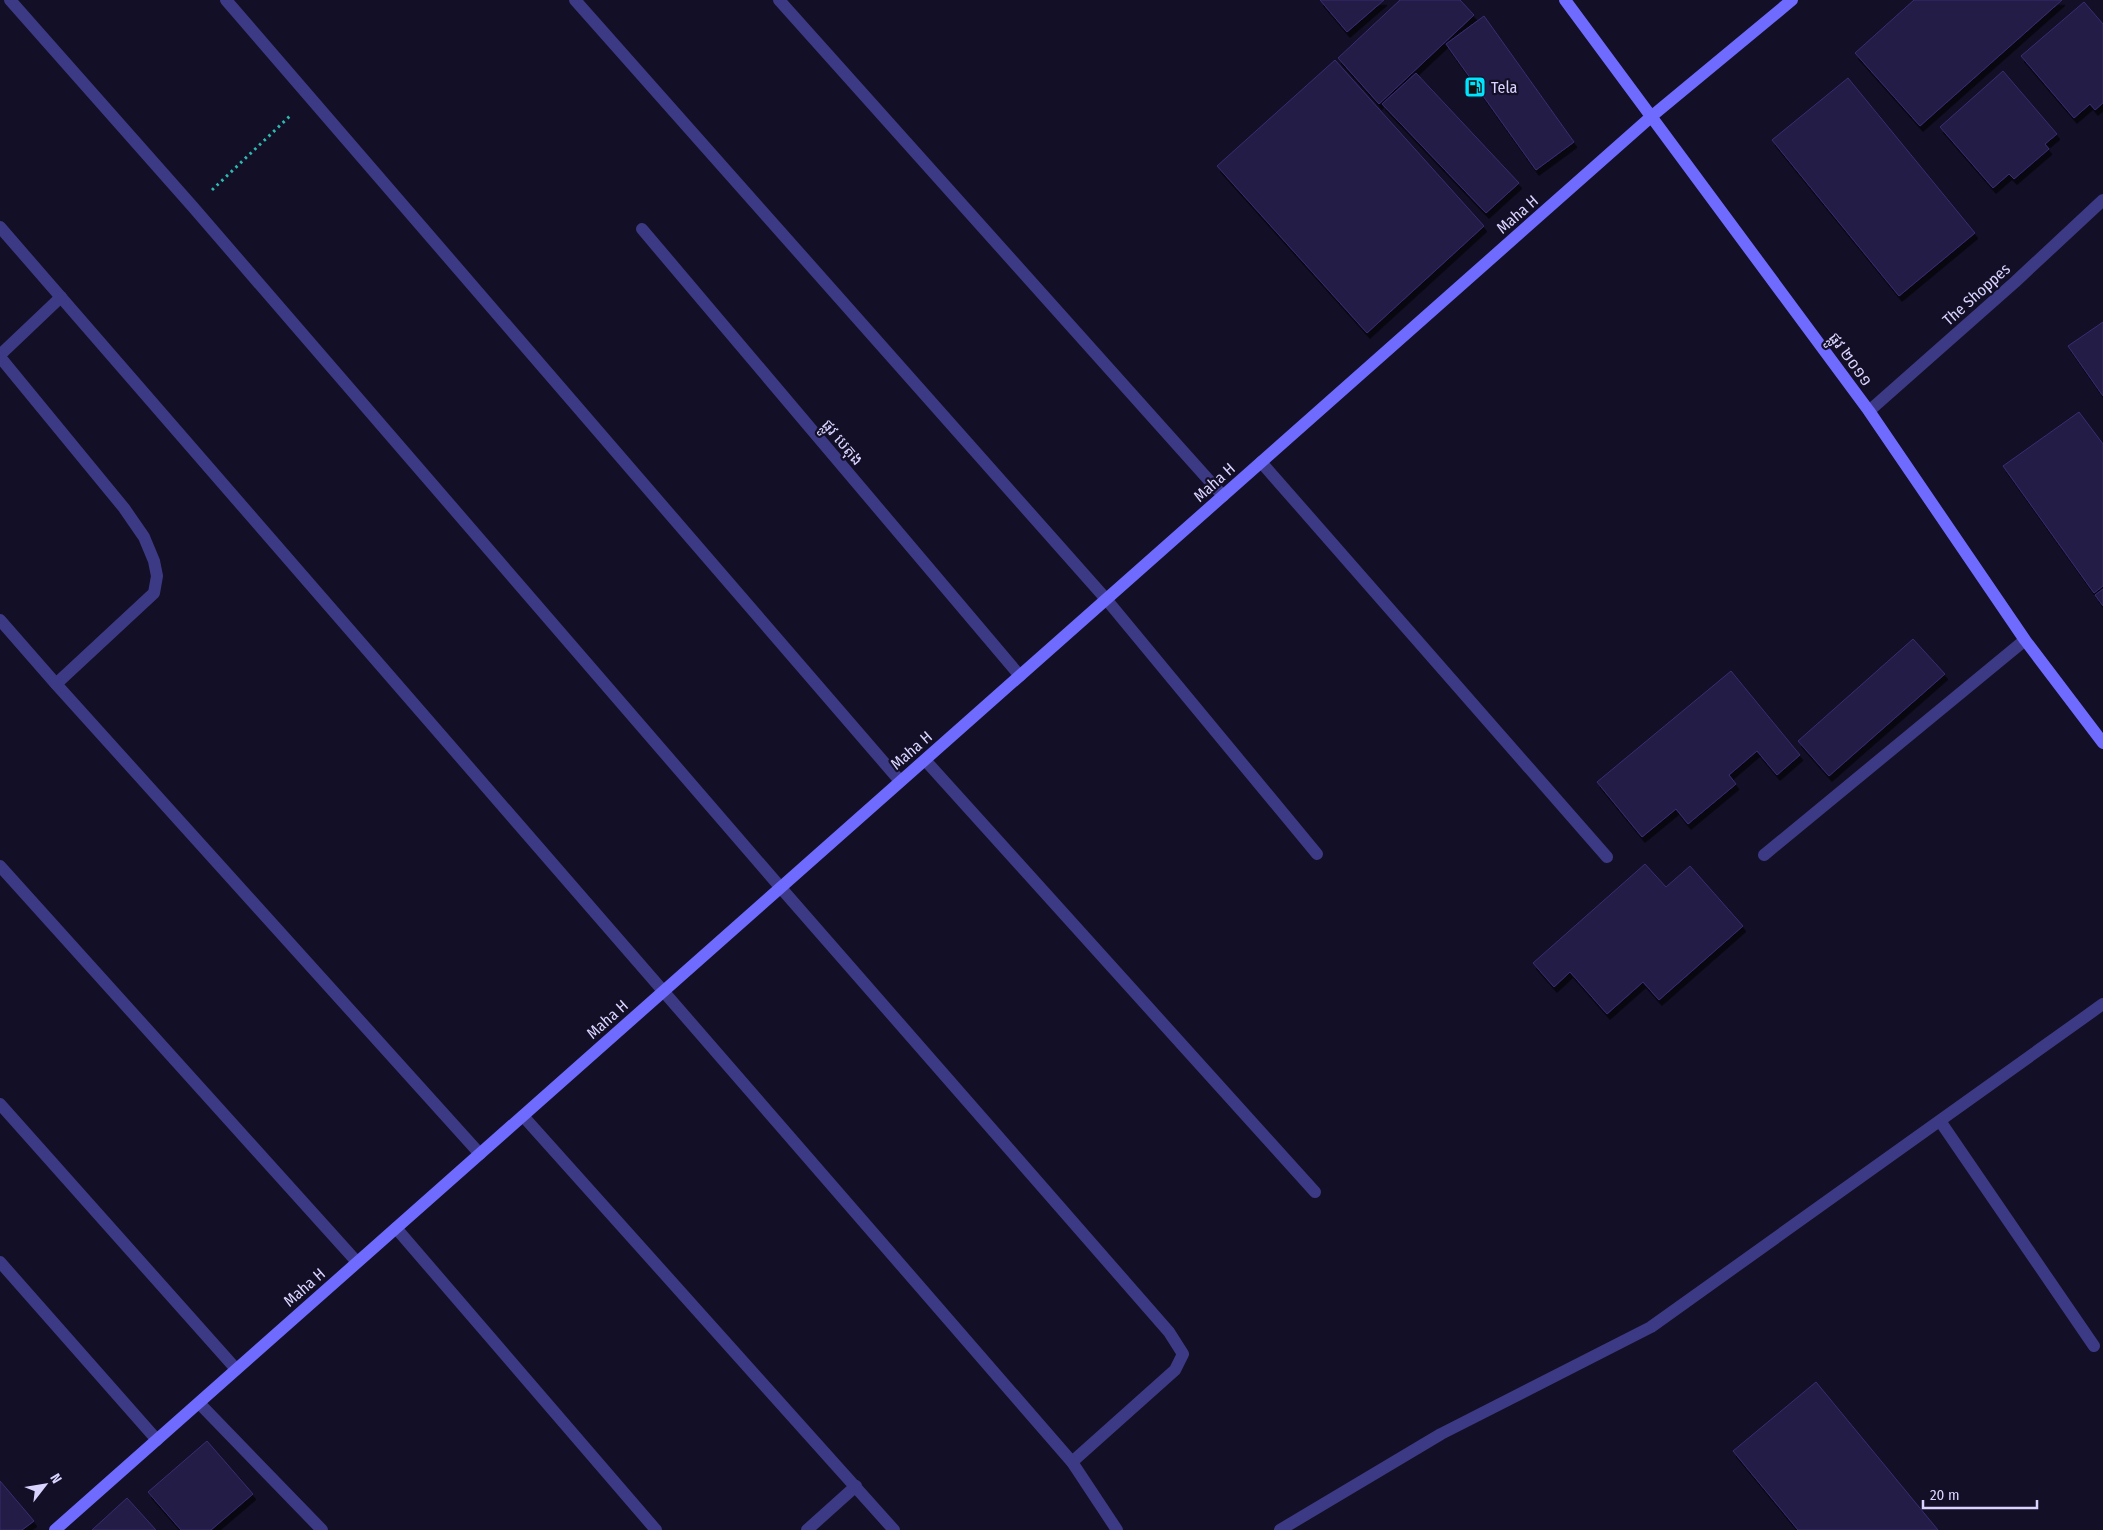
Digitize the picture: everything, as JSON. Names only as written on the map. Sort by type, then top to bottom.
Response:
[{"type":"street","points":[[10,0],[194,207],[781,888],[1163,1324],[1183,1354],[1175,1370],[1072,1462]]},
{"type":"street","points":[[226,0],[900,781]]},
{"type":"street","points":[[575,0],[1106,599],[1317,854]]},
{"type":"street","points":[[780,0],[1223,496]]},
{"type":"street","name":"ផ្លូវ ២០១១","points":[[1565,0],[1869,411],[2025,640],[2103,743]]},
{"type":"street","name":"Maha H","points":[[55,1530],[1652,116],[1792,0]]},
{"type":"street","name":"The Shoppes","points":[[1869,411],[2015,282],[2103,200]]},
{"type":"street","points":[[0,227],[1072,1462],[1117,1530]]},
{"type":"street","name":"ផ្លូវ បេតុង","points":[[642,229],[1020,676]]},
{"type":"street","points":[[56,684],[154,593],[158,576],[144,538],[124,508],[0,356],[61,297]]},
{"type":"street","points":[[1261,462],[1607,857]]},
{"type":"street","points":[[0,620],[480,1154]]},
{"type":"street","points":[[1764,855],[2025,640]]},
{"type":"street","points":[[925,760],[1315,1192]]},
{"type":"street","points":[[0,866],[357,1262]]},
{"type":"street","points":[[1280,1530],[1441,1434],[1651,1327],[2103,1004]]},
{"type":"street","points":[[0,1104],[236,1369]]},
{"type":"street","points":[[523,1116],[894,1530]]},
{"type":"street","points":[[1940,1120],[2094,1346]]},
{"type":"street","points":[[396,1228],[656,1530]]},
{"type":"street","points":[[0,1262],[156,1440]]},
{"type":"street","points":[[199,1403],[322,1530]]},
{"type":"street","points":[[807,1530],[856,1486]]},
{"type":"path","points":[[194,207],[310,98]]},
{"type":"building","points":[[1320,0],[1384,0],[1347,32]]},
{"type":"building","points":[[1400,0],[1460,0],[1474,15],[1379,104],[1338,58]]},
{"type":"building","points":[[1914,0],[2062,0],[1920,126],[1855,53]]},
{"type":"building","points":[[2084,2],[2103,24],[2103,103],[2095,110],[2090,104],[2074,118],[2021,56]]},
{"type":"building","points":[[1484,16],[1574,142],[1536,170],[1446,44]]},
{"type":"building","points":[[1335,60],[1484,226],[1367,333],[1217,166]]},
{"type":"building","points":[[2003,71],[2057,134],[2045,144],[2049,149],[2014,179],[2009,174],[1993,188],[1940,127]]},
{"type":"building","points":[[1416,73],[1519,183],[1486,213],[1382,104]]},
{"type":"building","points":[[1848,78],[1975,233],[1899,296],[1772,140]]},
{"type":"building","points":[[2103,322],[2103,396],[2068,346]]},
{"type":"building","points":[[2079,412],[2103,444],[2103,586],[2094,593],[2003,466]]},
{"type":"building","points":[[2103,589],[2103,606],[2095,595]]},
{"type":"building","points":[[1913,639],[1945,674],[1829,776],[1798,741]]},
{"type":"building","points":[[1731,671],[1800,755],[1777,775],[1757,751],[1729,775],[1736,784],[1688,824],[1676,809],[1642,837],[1597,782]]},
{"type":"building","points":[[1645,864],[1666,887],[1690,866],[1743,926],[1659,1000],[1643,982],[1607,1014],[1570,972],[1554,987],[1533,963]]},
{"type":"building","points":[[1816,1382],[1938,1530],[1798,1530],[1733,1451]]},
{"type":"building","points":[[207,1441],[253,1494],[211,1530],[181,1530],[148,1492]]},
{"type":"building","points":[[0,1481],[34,1521],[22,1530],[0,1530]]},
{"type":"building","points":[[127,1498],[156,1530],[92,1530]]},
{"type":"place","name":"Tela","points":[[1475,87]]}]
